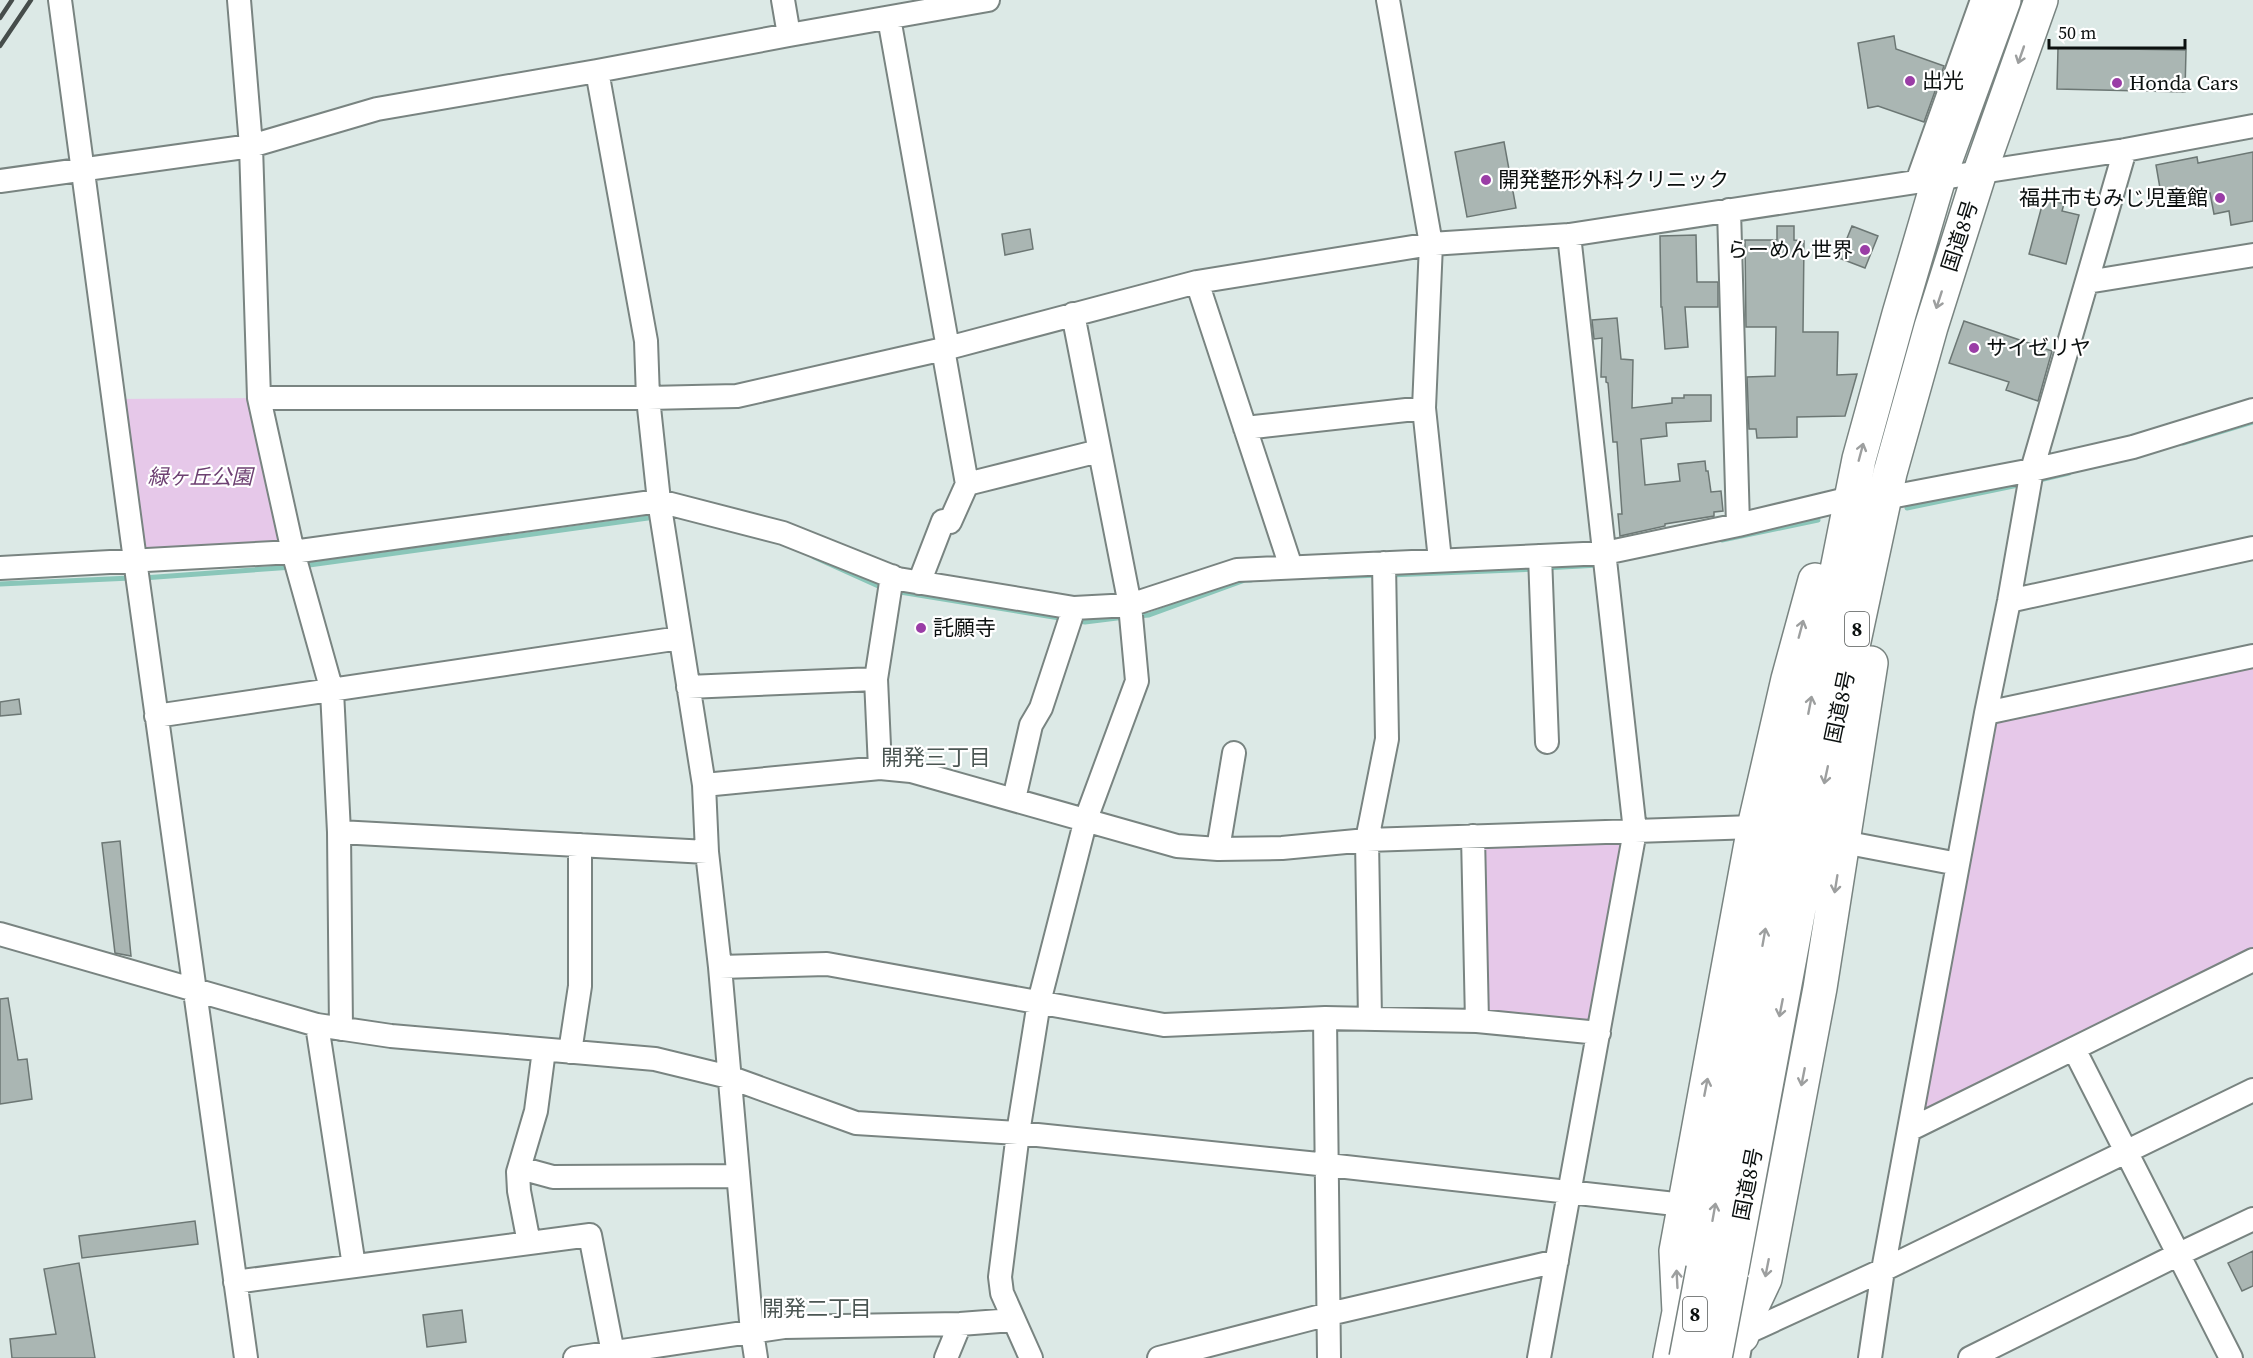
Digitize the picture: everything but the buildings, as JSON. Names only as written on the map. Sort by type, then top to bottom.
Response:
[{"type":"highway","name":"国道8号","points":[[1715,1358],[1717,1272],[1767,922],[1859,459],[1892,336],[1928,180],[2004,0]]},
{"type":"highway","name":"国道8号","points":[[1686,1358],[1717,1272],[1888,489],[1931,327],[1980,172],[2041,0]]},
{"type":"highway","name":"8","points":[[1740,1347],[1748,1315],[1765,1279],[1811,989],[1843,842],[1887,567],[1888,489]]},
{"type":"highway","name":"8","points":[[1670,1358],[1679,1311],[1676,1251],[1684,1204],[1733,998],[1754,827],[1788,679],[1812,588],[1851,498]]},
{"type":"street","points":[[60,0],[156,716],[246,1358]]},
{"type":"street","points":[[239,0],[250,146],[259,398],[293,552],[332,691],[339,832],[341,1029]]},
{"type":"street","points":[[783,0],[789,34]]},
{"type":"street","points":[[0,182],[250,146],[377,109],[988,0]]},
{"type":"street","points":[[1388,0],[1431,244],[1424,408],[1440,560]]},
{"type":"street","points":[[1928,180],[1982,0]]},
{"type":"street","points":[[889,18],[968,484],[950,522],[943,520],[919,582]]},
{"type":"street","points":[[597,71],[646,341],[648,398],[659,501],[704,785],[707,852],[720,967],[756,1358]]},
{"type":"street","points":[[259,398],[737,396],[945,349],[1197,282],[1431,244],[1569,235],[2125,150],[2253,126]]},
{"type":"street","points":[[1870,1358],[1883,1270],[2032,470],[2125,150]]},
{"type":"street","points":[[1728,210],[1738,525]]},
{"type":"street","points":[[1539,1358],[1635,831],[1569,235]]},
{"type":"street","points":[[2087,282],[2253,255]]},
{"type":"street","points":[[1197,282],[1291,567]]},
{"type":"street","points":[[1031,1358],[1002,1293],[1000,1277],[1018,1133],[1039,1002],[1086,819],[1137,681],[1130,604],[1073,314]]},
{"type":"street","points":[[1245,428],[1424,408]]},
{"type":"street","points":[[1888,489],[2032,470],[2133,447],[2253,410]]},
{"type":"street","points":[[968,484],[1100,451]]},
{"type":"street","points":[[0,568],[293,552],[659,501],[783,533],[892,576],[1074,608],[1130,604],[1237,570],[1605,553],[1851,498]]},
{"type":"street","points":[[2009,601],[2253,548]]},
{"type":"street","points":[[1540,556],[1547,742]]},
{"type":"street","points":[[1370,1019],[1367,840],[1387,739],[1384,563]]},
{"type":"street","points":[[880,768],[876,679],[892,576]]},
{"type":"street","points":[[1014,799],[1031,724],[1041,708],[1074,608]]},
{"type":"street","points":[[156,716],[680,638]]},
{"type":"street","points":[[1986,713],[2252,658]]},
{"type":"street","points":[[688,687],[876,679]]},
{"type":"street","points":[[1218,849],[1234,753]]},
{"type":"street","points":[[704,785],[880,768],[911,771],[1178,846],[1218,849],[1282,848],[1367,840],[1754,827]]},
{"type":"street","points":[[339,832],[707,852]]},
{"type":"street","points":[[1473,836],[1477,1021]]},
{"type":"street","points":[[1843,842],[1958,864]]},
{"type":"street","points":[[570,1052],[580,986],[580,845]]},
{"type":"street","points":[[0,934],[317,1025],[391,1036],[655,1059],[729,1077],[856,1123],[1018,1133],[1684,1204]]},
{"type":"street","points":[[1909,1130],[2253,960]]},
{"type":"street","points":[[720,967],[827,964],[1164,1025],[1325,1018],[1477,1021],[1599,1033]]},
{"type":"street","points":[[1325,1018],[1329,1358]]},
{"type":"street","points":[[317,1025],[354,1266]]},
{"type":"street","points":[[2074,1048],[2231,1358]]},
{"type":"street","points":[[529,1243],[519,1191],[520,1168],[536,1111],[544,1050]]},
{"type":"street","points":[[1674,1358],[1740,1347],[1883,1270],[2253,1090]]},
{"type":"street","points":[[520,1168],[553,1177],[738,1176]]},
{"type":"street","points":[[1970,1358],[2253,1219]]},
{"type":"street","points":[[235,1282],[590,1235],[614,1355]]},
{"type":"street","points":[[1159,1358],[1329,1314],[1557,1261]]},
{"type":"street","points":[[575,1358],[614,1355],[784,1327],[960,1324],[1013,1320]]},
{"type":"street","points":[[946,1358],[960,1324]]},
{"type":"green space","name":"緑ヶ丘公園","points":[[259,398],[293,552],[135,560],[113,399]]},
{"type":"green space","points":[[2253,663],[2253,960],[1909,1130],[1986,713]]},
{"type":"green space","points":[[1628,832],[1599,1033],[1477,1021],[1477,836]]},
{"type":"waterway","points":[[2183,443],[2253,422]]},
{"type":"waterway","points":[[2035,481],[2069,473]]},
{"type":"waterway","points":[[1907,508],[2023,484]]},
{"type":"waterway","points":[[302,566],[655,517]]},
{"type":"waterway","points":[[1722,540],[1818,520]]},
{"type":"waterway","points":[[814,557],[885,589]]},
{"type":"waterway","points":[[1545,568],[1599,565]]},
{"type":"waterway","points":[[143,578],[293,567]]},
{"type":"waterway","points":[[1389,575],[1536,569]]},
{"type":"waterway","points":[[1329,577],[1380,575]]},
{"type":"waterway","points":[[0,584],[131,578]]},
{"type":"waterway","points":[[1137,616],[1149,615],[1245,580],[1251,580]]},
{"type":"waterway","points":[[894,591],[1066,619]]},
{"type":"waterway","points":[[1075,620],[1085,622],[1125,617]]},
{"type":"railway","points":[[0,18],[12,0]]},
{"type":"railway","points":[[0,46],[31,0]]},
{"type":"place","name":"出光","points":[[1910,81]]},
{"type":"place","name":"Honda Cars","points":[[2117,83]]},
{"type":"place","name":"開発整形外科クリニック","points":[[1486,180]]},
{"type":"place","name":"福井市もみじ児童館","points":[[2220,198]]},
{"type":"place","name":"らーめん世界","points":[[1865,250]]},
{"type":"place","name":"サイゼリヤ","points":[[1974,348]]},
{"type":"place","name":"託願寺","points":[[921,628]]},
{"type":"district","name":"開発三丁目","points":[[936,757]]},
{"type":"district","name":"開発二丁目","points":[[817,1308]]}]
